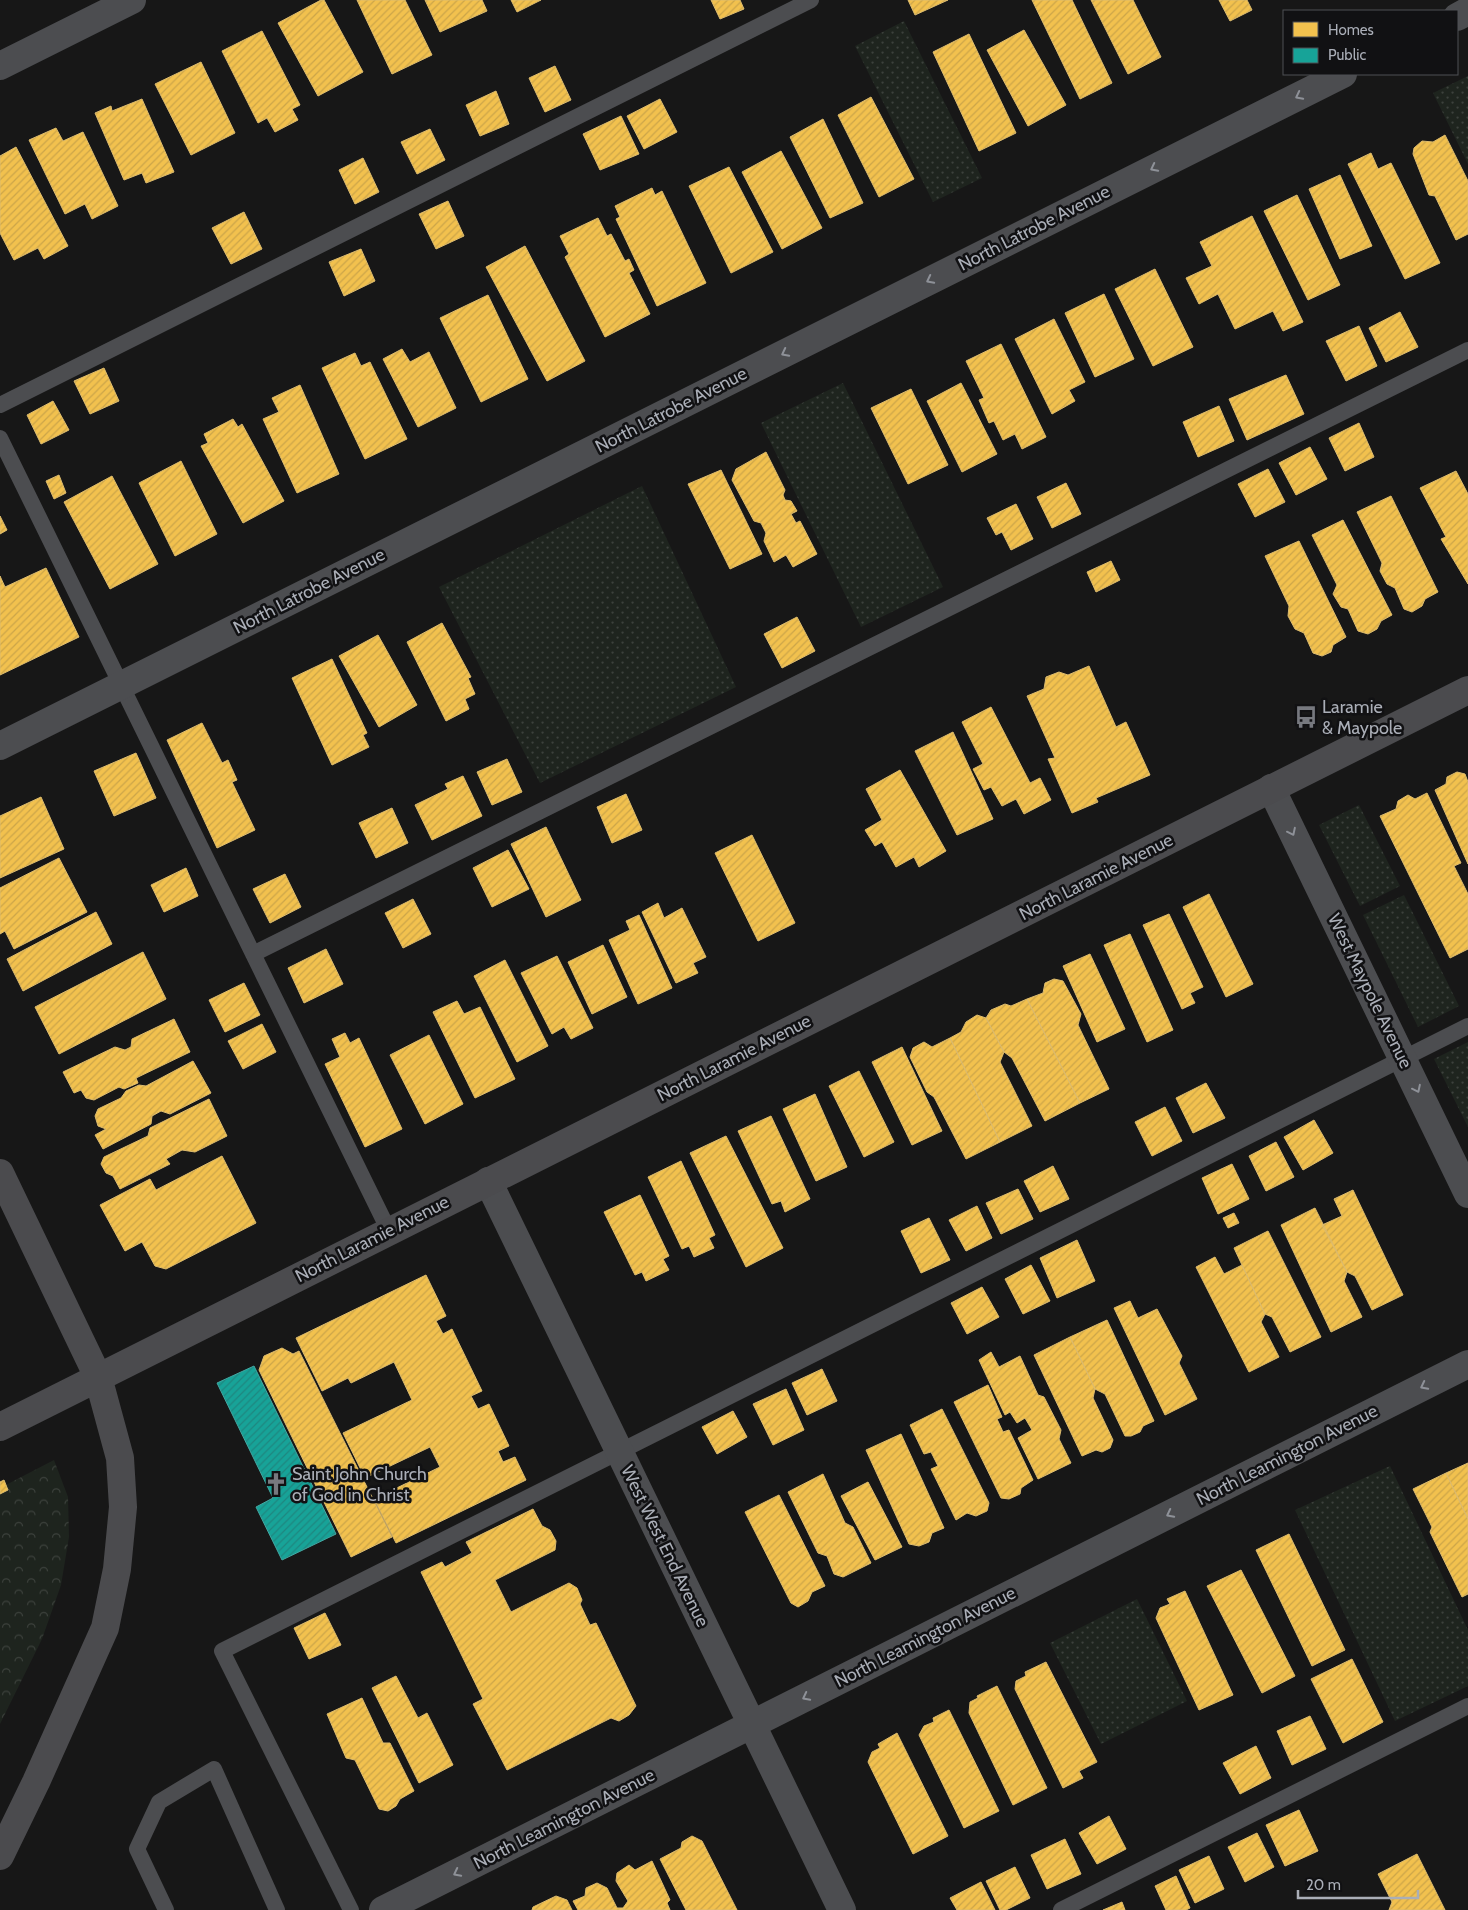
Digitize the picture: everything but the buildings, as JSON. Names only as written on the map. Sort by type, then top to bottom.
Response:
[{"type":"street","points":[[0,66],[132,0]]},
{"type":"street","name":"North Latrobe Avenue","points":[[0,746],[1341,75]]},
{"type":"street","name":"North Laramie Avenue","points":[[0,1427],[389,1230],[1468,690]]},
{"type":"street","name":"West Maypole Avenue","points":[[1271,788],[1468,1194]]},
{"type":"street","points":[[0,1173],[98,1377],[120,1458],[123,1507],[117,1568],[105,1628],[48,1756],[0,1856]]},
{"type":"street","name":"West West End Avenue","points":[[488,1181],[842,1910]]},
{"type":"street","name":"North Leamington Avenue","points":[[383,1910],[1468,1364]]},
{"type":"lane","points":[[0,405],[810,0]]},
{"type":"lane","points":[[252,954],[1468,350]]},
{"type":"lane","points":[[0,438],[389,1230]]},
{"type":"lane","points":[[351,1910],[222,1651],[1468,1026]]},
{"type":"lane","points":[[1061,1910],[1468,1706]]},
{"type":"lane","points":[[166,1910],[137,1849],[159,1802],[214,1769],[277,1910]]},
{"type":"green space","points":[[904,21],[982,178],[933,202],[855,46]]},
{"type":"green space","points":[[1468,76],[1468,164],[1433,93]]},
{"type":"green space","points":[[843,383],[943,587],[861,627],[761,423]]},
{"type":"green space","points":[[642,486],[736,687],[540,783],[439,587]]},
{"type":"green space","points":[[1359,805],[1400,886],[1360,906],[1319,825]]},
{"type":"green space","points":[[1404,895],[1459,1006],[1418,1027],[1363,915]]},
{"type":"green space","points":[[1468,1042],[1468,1127],[1434,1059]]},
{"type":"green space","points":[[54,1460],[68,1497],[69,1537],[61,1585],[42,1639],[0,1724],[0,1488]]},
{"type":"green space","points":[[1390,1466],[1468,1630],[1468,1686],[1395,1721],[1295,1510]]},
{"type":"green space","points":[[1137,1599],[1187,1701],[1101,1744],[1050,1643]]},
{"type":"place","name":"Laramie & Maypole","points":[[1306,717]]},
{"type":"place","name":"Saint John Church of God in Christ","points":[[276,1484]]}]
